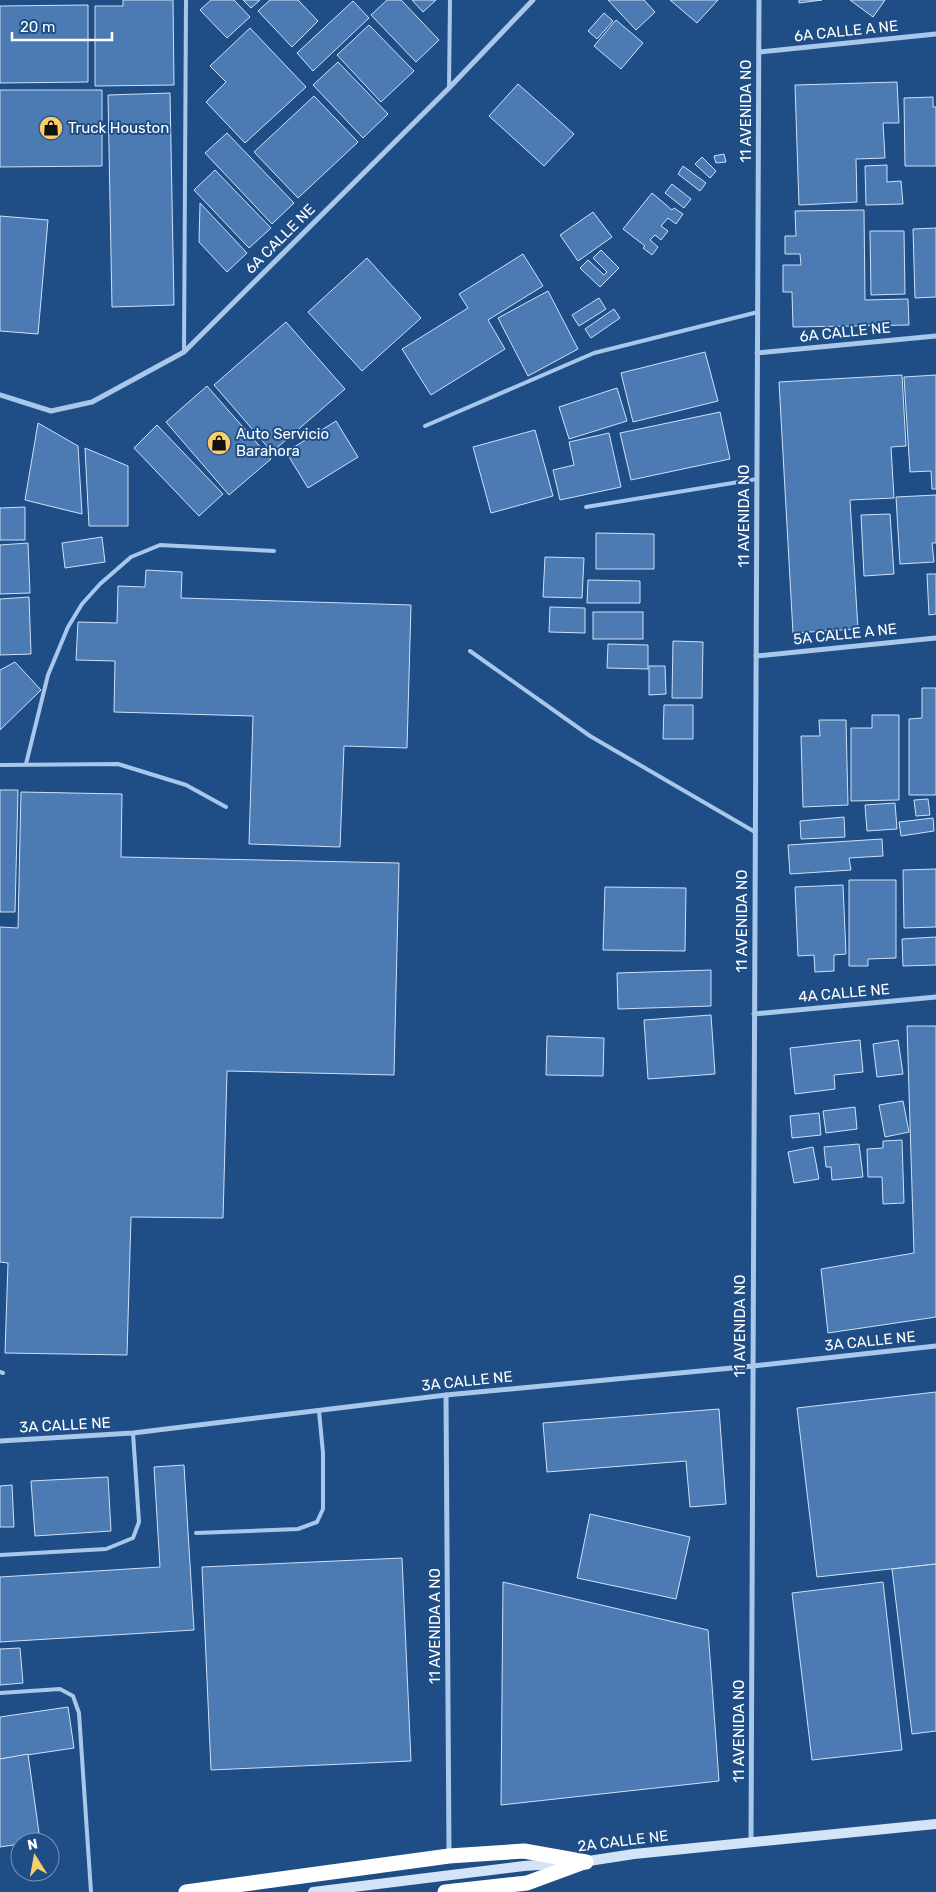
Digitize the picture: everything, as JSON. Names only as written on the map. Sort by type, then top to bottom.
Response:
[{"type":"highway","points":[[186,1892],[449,1856],[524,1850],[586,1862]]},
{"type":"highway","points":[[447,1892],[527,1882],[586,1862]]},
{"type":"main road","name":"2A CALLE NE","points":[[313,1892],[524,1866],[586,1862],[634,1854],[936,1824]]},
{"type":"street","name":"6A CALLE NE","points":[[0,395],[51,410],[92,402],[184,352],[449,88],[533,0]]},
{"type":"street","name":"11 AVENIDA NO","points":[[751,1843],[759,0]]},
{"type":"street","name":"6A CALLE A NE","points":[[759,52],[936,34]]},
{"type":"street","name":"6A CALLE NE","points":[[757,353],[936,336]]},
{"type":"street","name":"5A CALLE A NE","points":[[756,656],[936,638]]},
{"type":"street","name":"4A CALLE NE","points":[[754,1014],[936,996]]},
{"type":"street","name":"3A CALLE NE","points":[[0,1441],[133,1433],[446,1395],[753,1366],[936,1346]]},
{"type":"street","name":"11 AVENIDA A NO","points":[[446,1395],[449,1856]]},
{"type":"lane","points":[[184,352],[186,0]]},
{"type":"lane","points":[[449,88],[450,0]]},
{"type":"lane","points":[[424,426],[594,353],[758,312]]},
{"type":"lane","points":[[586,507],[757,479]]},
{"type":"lane","points":[[26,764],[48,675],[68,628],[82,604],[100,584],[131,557],[160,545],[274,551]]},
{"type":"lane","points":[[470,651],[590,736],[755,832]]},
{"type":"lane","points":[[0,765],[118,764],[186,785],[226,807]]},
{"type":"lane","points":[[196,1533],[298,1529],[317,1522],[323,1509],[323,1453],[319,1411]]},
{"type":"lane","points":[[0,1555],[106,1549],[133,1538],[139,1522],[133,1433]]},
{"type":"lane","points":[[0,1692],[60,1689],[73,1696],[79,1712],[91,1892]]},
{"type":"building","points":[[123,0],[173,0],[174,85],[95,86],[95,6],[123,6]]},
{"type":"building","points":[[211,0],[234,0],[250,17],[227,38],[200,10]]},
{"type":"building","points":[[243,0],[260,0],[251,8]]},
{"type":"building","points":[[270,0],[298,0],[318,21],[292,47],[258,11]]},
{"type":"building","points":[[387,0],[401,0],[439,40],[416,62],[371,15]]},
{"type":"building","points":[[412,0],[436,0],[423,12]]},
{"type":"building","points":[[608,0],[644,0],[655,12],[636,30]]},
{"type":"building","points":[[670,0],[718,0],[697,23]]},
{"type":"building","points":[[799,0],[822,0],[799,3]]},
{"type":"building","points":[[850,0],[885,0],[873,17]]},
{"type":"building","points":[[353,1],[369,18],[313,71],[297,53]]},
{"type":"building","points":[[88,5],[88,82],[0,83],[0,6]]},
{"type":"building","points":[[604,13],[613,21],[597,39],[588,31]]},
{"type":"building","points":[[616,20],[643,43],[621,69],[594,46]]},
{"type":"building","points":[[369,25],[414,71],[381,102],[337,55]]},
{"type":"building","points":[[250,28],[306,87],[245,143],[206,102],[226,82],[210,66]]},
{"type":"building","points":[[338,62],[388,114],[363,138],[313,85]]},
{"type":"building","points":[[897,82],[899,123],[883,123],[885,158],[856,159],[857,202],[799,205],[795,85]]},
{"type":"building","points":[[518,84],[574,134],[544,166],[489,116]]},
{"type":"building","name":"Truck Houston","points":[[0,90],[102,90],[102,166],[0,167]]},
{"type":"building","points":[[170,93],[174,305],[112,307],[108,95]]},
{"type":"building","points":[[314,96],[358,142],[298,198],[254,152]]},
{"type":"building","points":[[933,97],[933,107],[936,107],[936,166],[905,166],[904,98]]},
{"type":"building","points":[[227,133],[294,203],[272,224],[205,153]]},
{"type":"building","points":[[724,154],[726,162],[716,163],[714,156]]},
{"type":"building","points":[[702,157],[716,171],[710,178],[695,164]]},
{"type":"building","points":[[887,165],[887,182],[901,181],[903,204],[866,205],[865,166]]},
{"type":"building","points":[[683,166],[706,183],[700,191],[678,174]]},
{"type":"building","points":[[215,170],[271,228],[249,248],[194,190]]},
{"type":"building","points":[[672,184],[691,199],[684,208],[665,193]]},
{"type":"building","points":[[652,193],[672,210],[674,208],[683,214],[676,224],[668,218],[661,226],[668,231],[661,240],[655,235],[650,240],[658,247],[652,255],[643,248],[645,246],[623,229]]},
{"type":"building","points":[[200,203],[247,253],[227,272],[199,242]]},
{"type":"building","points":[[864,210],[865,300],[908,299],[909,325],[793,327],[792,292],[783,292],[783,265],[801,265],[800,254],[785,254],[785,236],[796,236],[795,211]]},
{"type":"building","points":[[593,212],[612,237],[578,261],[560,235]]},
{"type":"building","points":[[0,216],[48,220],[38,334],[0,331]]},
{"type":"building","points":[[936,228],[936,297],[915,298],[913,229]]},
{"type":"building","points":[[870,231],[904,231],[905,294],[871,295]]},
{"type":"building","points":[[601,250],[619,268],[600,287],[580,268],[588,260],[604,275],[607,272],[593,258]]},
{"type":"building","points":[[523,254],[543,286],[488,320],[505,349],[431,395],[402,349],[468,308],[459,294]]},
{"type":"building","points":[[367,258],[421,318],[362,371],[308,312]]},
{"type":"building","points":[[548,291],[578,349],[528,376],[498,318]]},
{"type":"building","points":[[599,298],[606,309],[579,326],[572,315]]},
{"type":"building","points":[[614,309],[620,318],[591,338],[585,329]]},
{"type":"building","points":[[286,322],[345,389],[272,452],[214,385]]},
{"type":"building","points":[[705,352],[718,401],[633,422],[621,373]]},
{"type":"building","points":[[902,375],[906,446],[891,447],[894,498],[850,500],[858,629],[793,633],[779,382]]},
{"type":"building","points":[[936,375],[936,489],[932,489],[931,471],[910,472],[904,377]]},
{"type":"building","points":[[207,386],[271,459],[229,495],[166,422]]},
{"type":"building","points":[[617,388],[627,421],[569,439],[559,407]]},
{"type":"building","points":[[720,412],[730,459],[631,480],[620,433]]},
{"type":"building","points":[[336,421],[358,457],[308,488],[286,452]]},
{"type":"building","points":[[38,423],[78,446],[82,514],[25,500]]},
{"type":"building","points":[[157,425],[223,494],[199,516],[134,448]]},
{"type":"building","points":[[535,430],[553,496],[491,513],[473,447]]},
{"type":"building","points":[[609,433],[621,487],[560,500],[553,470],[574,465],[569,442]]},
{"type":"building","points":[[85,448],[128,466],[128,526],[89,526]]},
{"type":"building","points":[[936,495],[936,543],[932,543],[934,562],[900,564],[896,497]]},
{"type":"building","points":[[25,507],[25,540],[0,540],[0,508]]},
{"type":"building","points":[[890,514],[894,574],[864,576],[861,515]]},
{"type":"building","points":[[596,533],[654,534],[654,569],[596,569]]},
{"type":"building","points":[[102,537],[105,562],[65,568],[62,543]]},
{"type":"building","points":[[28,543],[30,593],[0,594],[0,545]]},
{"type":"building","points":[[545,557],[584,558],[582,598],[543,597]]},
{"type":"building","points":[[146,570],[182,572],[181,598],[411,605],[407,748],[344,746],[340,847],[249,844],[253,716],[114,712],[115,661],[76,660],[78,622],[117,623],[118,586],[145,587]]},
{"type":"building","points":[[927,574],[936,574],[936,614],[929,615]]},
{"type":"building","points":[[588,580],[640,581],[640,603],[587,603]]},
{"type":"building","points":[[29,597],[31,654],[0,655],[0,599]]},
{"type":"building","points":[[550,607],[585,608],[585,633],[549,632]]},
{"type":"building","points":[[593,612],[643,612],[643,639],[593,639]]},
{"type":"building","points":[[673,641],[703,642],[702,698],[672,698]]},
{"type":"building","points":[[608,644],[648,645],[648,669],[607,668]]},
{"type":"building","points":[[15,662],[41,690],[0,730],[0,670]]},
{"type":"building","points":[[649,666],[665,666],[666,694],[649,695]]},
{"type":"building","points":[[922,688],[936,688],[936,795],[909,795],[909,719],[922,718]]},
{"type":"building","points":[[664,705],[693,705],[693,739],[663,739]]},
{"type":"building","points":[[872,715],[899,715],[899,800],[851,801],[851,728],[872,728]]},
{"type":"building","points":[[819,720],[846,720],[848,805],[803,807],[801,736],[820,736]]},
{"type":"building","points":[[0,790],[18,790],[15,912],[0,912]]},
{"type":"building","points":[[21,792],[122,794],[121,857],[399,863],[394,1075],[227,1071],[223,1218],[131,1217],[127,1355],[5,1353],[8,1263],[0,1262],[0,927],[18,928]]},
{"type":"building","points":[[928,799],[930,815],[916,816],[914,800]]},
{"type":"building","points":[[895,803],[897,829],[867,831],[865,805]]},
{"type":"building","points":[[844,817],[845,837],[801,839],[800,821]]},
{"type":"building","points":[[933,818],[934,831],[901,836],[899,822]]},
{"type":"building","points":[[882,839],[883,856],[849,858],[851,870],[790,874],[788,845]]},
{"type":"building","points":[[936,869],[936,927],[904,928],[903,870]]},
{"type":"building","points":[[849,880],[896,880],[896,958],[868,959],[868,966],[849,966]]},
{"type":"building","points":[[843,885],[846,954],[834,955],[834,971],[815,972],[814,955],[798,956],[795,887]]},
{"type":"building","points":[[605,887],[686,888],[685,951],[603,950]]},
{"type":"building","points":[[936,937],[936,965],[903,966],[902,939]]},
{"type":"building","points":[[711,970],[711,1006],[618,1009],[617,973]]},
{"type":"building","points":[[711,1015],[715,1074],[648,1079],[644,1020]]},
{"type":"building","points":[[907,1026],[936,1026],[936,1317],[828,1333],[821,1269],[914,1253]]},
{"type":"building","points":[[547,1036],[604,1038],[603,1076],[546,1075]]},
{"type":"building","points":[[860,1040],[863,1072],[834,1075],[835,1089],[795,1094],[790,1048]]},
{"type":"building","points":[[898,1040],[903,1074],[877,1077],[873,1044]]},
{"type":"building","points":[[903,1101],[909,1132],[885,1137],[879,1105]]},
{"type":"building","points":[[855,1107],[857,1129],[826,1133],[823,1111]]},
{"type":"building","points":[[819,1113],[821,1135],[792,1138],[790,1116]]},
{"type":"building","points":[[902,1140],[904,1203],[883,1204],[882,1177],[868,1177],[867,1149],[883,1148],[883,1141]]},
{"type":"building","points":[[859,1144],[863,1177],[832,1180],[831,1167],[826,1167],[824,1147]]},
{"type":"building","points":[[813,1147],[819,1179],[794,1183],[788,1152]]},
{"type":"building","points":[[936,1392],[936,1564],[817,1577],[797,1408]]},
{"type":"building","points":[[719,1409],[726,1504],[690,1507],[686,1461],[547,1472],[543,1423]]},
{"type":"building","points":[[184,1465],[194,1630],[0,1642],[0,1577],[160,1567],[154,1467]]},
{"type":"building","points":[[108,1477],[111,1531],[35,1536],[31,1481]]},
{"type":"building","points":[[12,1485],[14,1527],[0,1527],[0,1486]]},
{"type":"building","points":[[590,1514],[690,1537],[676,1599],[577,1578]]},
{"type":"building","points":[[402,1558],[411,1761],[211,1770],[202,1567]]},
{"type":"building","points":[[936,1564],[936,1731],[912,1734],[892,1569]]},
{"type":"building","points":[[503,1582],[708,1630],[719,1781],[501,1805]]},
{"type":"building","points":[[883,1582],[902,1750],[812,1760],[792,1593]]},
{"type":"building","points":[[20,1648],[23,1683],[0,1685],[0,1649]]},
{"type":"building","points":[[68,1707],[74,1748],[0,1759],[0,1717]]},
{"type":"building","points":[[28,1754],[39,1832],[10,1832],[10,1846],[0,1847],[0,1759]]},
{"type":"place","name":"Truck Houston","points":[[51,128]]},
{"type":"place","name":"Auto Servicio Barahora","points":[[219,443]]}]
